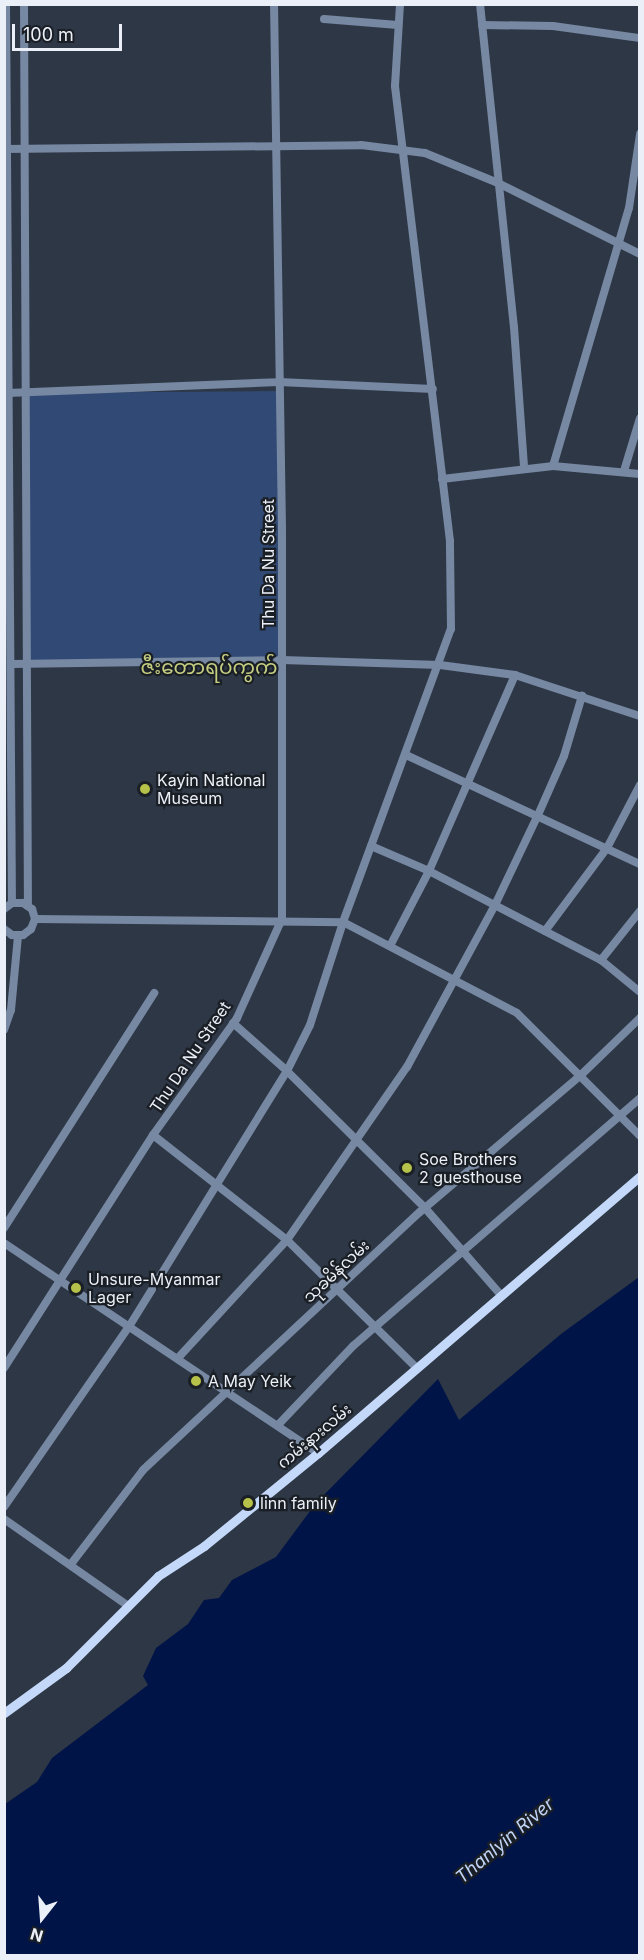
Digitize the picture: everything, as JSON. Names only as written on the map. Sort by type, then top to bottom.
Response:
[{"type":"main road","name":"ကမ်းနားလမ်း","points":[[4,1713],[66,1668],[158,1576],[204,1546],[318,1453],[639,1176]]},
{"type":"street","points":[[6,4],[12,903]]},
{"type":"street","points":[[18,936],[32,929],[35,919],[28,906],[24,4]]},
{"type":"street","name":"Thu Da Nu Street","points":[[4,1368],[153,1135],[233,1023],[282,919],[282,660],[274,4]]},
{"type":"street","points":[[4,1507],[129,1325],[287,1071],[310,1025],[343,922],[440,665],[453,606],[450,541],[395,86],[400,4]]},
{"type":"street","points":[[480,4],[524,468]]},
{"type":"street","points":[[324,20],[398,25]]},
{"type":"street","points":[[482,25],[553,26],[639,38]]},
{"type":"street","points":[[553,466],[629,208],[639,134]]},
{"type":"street","points":[[6,149],[276,149],[361,145],[403,149],[448,159],[639,254]]},
{"type":"street","points":[[8,244],[24,245]]},
{"type":"street","points":[[8,393],[279,382],[433,389]]},
{"type":"street","points":[[624,471],[639,418]]},
{"type":"street","points":[[442,479],[553,466],[639,474]]},
{"type":"street","points":[[12,664],[282,660],[440,665],[515,675],[639,716]]},
{"type":"street","points":[[390,946],[429,871],[515,675]]},
{"type":"street","points":[[178,1358],[287,1240],[357,1142],[406,1067],[495,905],[538,815],[564,756],[582,696]]},
{"type":"street","points":[[406,755],[468,782],[639,864]]},
{"type":"street","points":[[545,931],[607,848],[639,785]]},
{"type":"street","points":[[12,791],[27,792]]},
{"type":"street","points":[[371,846],[429,871],[601,960],[639,992]]},
{"type":"street","points":[[4,909],[12,903],[28,906]]},
{"type":"street","points":[[601,960],[639,911]]},
{"type":"street","points":[[35,919],[282,919],[343,922],[455,979],[517,1014],[582,1074],[639,1136]]},
{"type":"street","points":[[4,929],[18,936]]},
{"type":"street","points":[[4,1030],[10,1010],[18,936]]},
{"type":"street","points":[[4,1228],[154,993]]},
{"type":"street","name":"သုခမိန်လမ်း","points":[[71,1564],[143,1470],[425,1208],[582,1074],[639,1018]]},
{"type":"street","points":[[233,1023],[287,1071],[425,1208],[501,1295]]},
{"type":"street","points":[[278,1425],[376,1326],[621,1116],[639,1098]]},
{"type":"street","points":[[153,1135],[216,1187],[287,1240],[339,1287],[417,1368]]},
{"type":"street","points":[[4,1243],[228,1390],[318,1453]]},
{"type":"street","points":[[4,1519],[127,1605]]},
{"type":"shaded area","points":[[281,391],[282,660],[26,665],[25,393]]},
{"type":"water","name":"Thanlyin River","points":[[639,1277],[639,1955],[5,1955],[5,1804],[37,1782],[52,1758],[148,1685],[143,1676],[156,1648],[188,1624],[204,1600],[219,1598],[232,1580],[276,1557],[316,1503],[438,1379],[459,1420],[561,1334]]},
{"type":"place","name":"Kayin National Museum","points":[[145,789]]},
{"type":"place","name":"Soe Brothers 2 guesthouse","points":[[407,1168]]},
{"type":"place","name":"Unsure-Myanmar Lager","points":[[76,1288]]},
{"type":"place","name":"A May Yeik","points":[[196,1381]]},
{"type":"place","name":"linn family","points":[[248,1503]]},
{"type":"district","name":"ဇီးတောရပ်ကွက်","points":[[209,667]]}]
